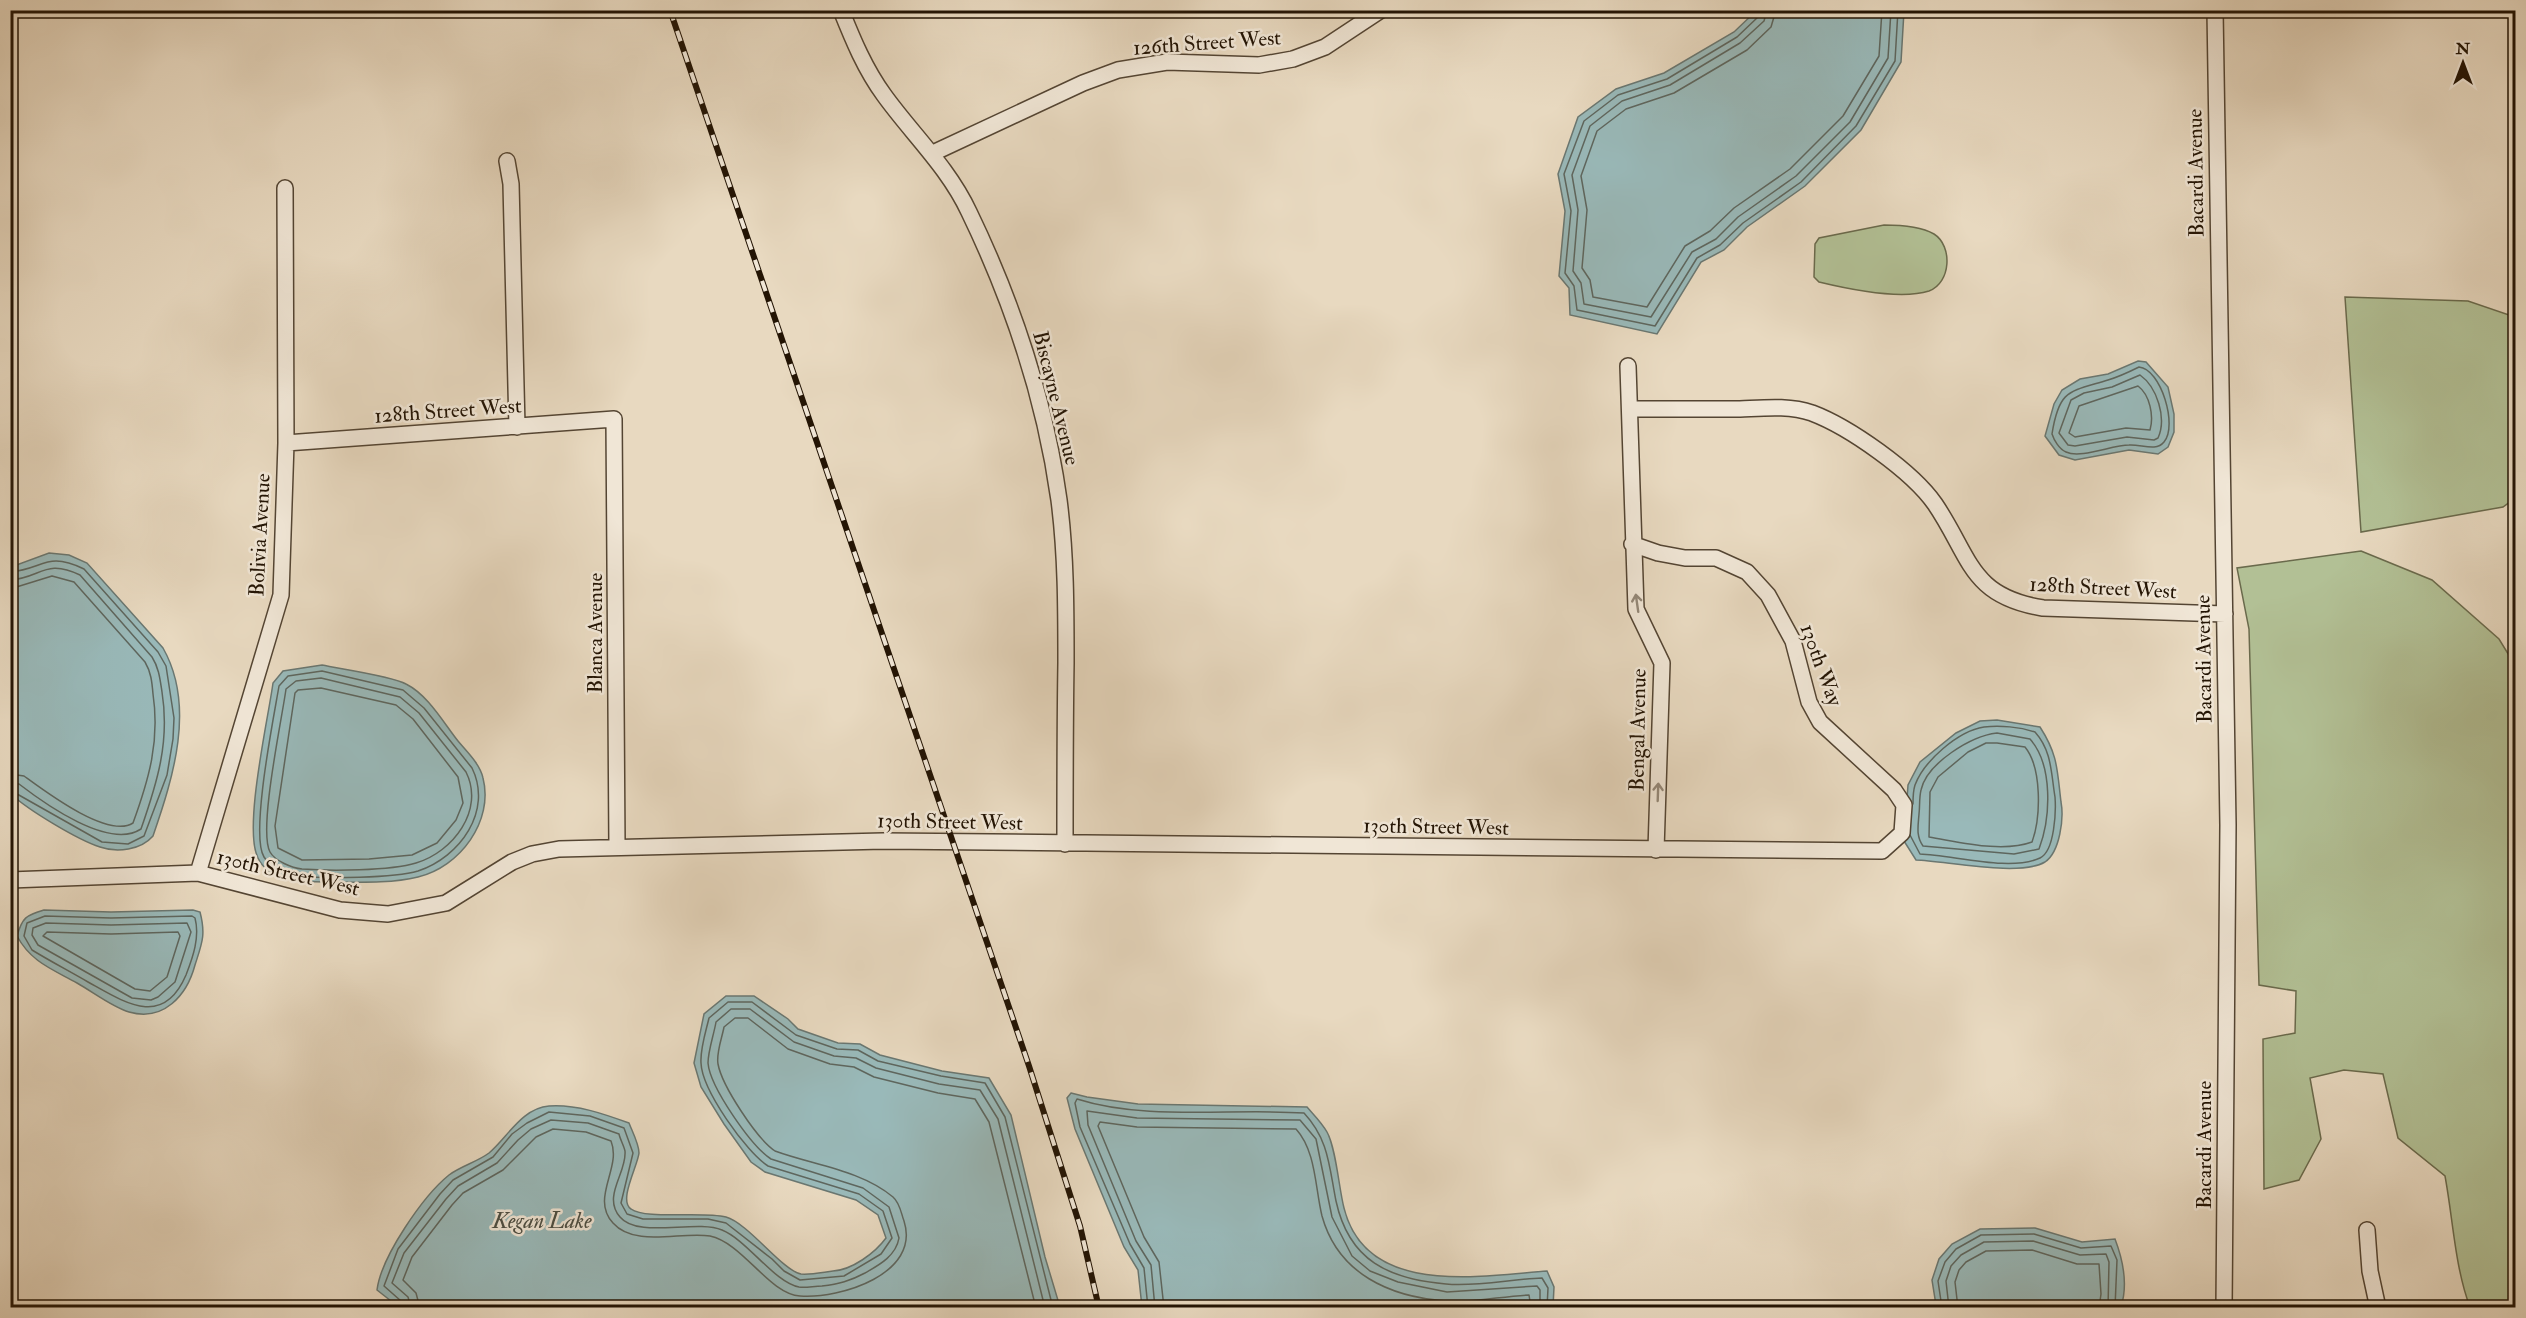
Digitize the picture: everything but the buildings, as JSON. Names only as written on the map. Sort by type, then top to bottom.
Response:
[{"type":"street","name":"Biscayne Avenue","points":[[841,10],[860,57],[884,96],[933,153],[968,209],[1002,285],[1028,360],[1048,438],[1059,501],[1066,582],[1065,844]]},
{"type":"street","name":"126th Street West","points":[[933,153],[1083,83],[1118,70],[1167,62],[1259,65],[1293,58],[1325,47],[1381,10]]},
{"type":"street","name":"Bacardi Avenue","points":[[2215,10],[2228,860],[2224,1308]]},
{"type":"street","points":[[507,161],[511,184],[517,427]]},
{"type":"street","name":"Bolivia Avenue","points":[[198,873],[281,595],[285,443],[285,188]]},
{"type":"street","name":"Bengal Avenue","points":[[1628,366],[1632,544],[1636,609],[1662,663],[1656,850]]},
{"type":"street","name":"128th Street West","points":[[1630,409],[1782,408],[1809,412],[1836,423],[1914,478],[1935,504],[1977,576],[1994,593],[2017,604],[2043,608],[2224,614]]},
{"type":"street","name":"128th Street West","points":[[285,443],[614,419]]},
{"type":"street","name":"Blanca Avenue","points":[[614,419],[617,847]]},
{"type":"street","name":"130th Way","points":[[1632,544],[1676,556],[1716,558],[1747,573],[1768,595],[1793,641],[1809,702],[1820,722],[1894,790],[1904,805],[1902,833]]},
{"type":"street","name":"130th Street West","points":[[10,880],[198,873],[340,910],[388,914],[446,903],[512,862],[532,854],[559,849],[883,841],[1882,851],[1902,833]]},
{"type":"street","points":[[2367,1230],[2370,1271],[2378,1308]]},
{"type":"green space","points":[[1884,225],[1923,229],[1940,240],[1947,255],[1947,264],[1942,280],[1936,287],[1917,293],[1889,294],[1831,285],[1819,282],[1814,277],[1815,244],[1819,238]]},
{"type":"green space","points":[[2345,297],[2468,301],[2515,317],[2515,498],[2503,507],[2361,532]]},
{"type":"green space","points":[[2361,551],[2432,580],[2499,639],[2515,665],[2515,1307],[2470,1307],[2458,1260],[2445,1176],[2398,1138],[2383,1074],[2344,1070],[2310,1078],[2321,1139],[2299,1180],[2264,1189],[2263,1039],[2295,1033],[2296,991],[2259,985],[2249,629],[2237,568]]},
{"type":"water","points":[[1756,11],[1904,11],[1901,62],[1861,130],[1805,186],[1747,227],[1724,250],[1701,262],[1657,334],[1570,315],[1569,288],[1559,276],[1565,211],[1558,174],[1578,117],[1616,89],[1664,73],[1734,32]]},
{"type":"water","points":[[2138,361],[2146,362],[2168,387],[2174,414],[2174,432],[2168,447],[2158,454],[2129,450],[2075,460],[2059,455],[2045,436],[2054,404],[2062,390],[2080,379],[2108,374]]},
{"type":"water","points":[[49,553],[69,555],[87,563],[163,648],[173,670],[180,718],[174,766],[168,790],[153,836],[148,841],[128,849],[107,849],[91,843],[41,816],[11,794],[11,567]]},
{"type":"water","points":[[322,665],[390,678],[414,689],[435,710],[479,768],[485,794],[478,826],[460,853],[433,872],[418,877],[384,882],[308,882],[288,879],[270,872],[258,858],[254,844],[255,800],[273,683],[283,671]]},
{"type":"water","points":[[1997,720],[2040,727],[2054,754],[2062,809],[2060,834],[2054,851],[2045,862],[2019,868],[1982,867],[1916,860],[1904,841],[1908,785],[1920,762],[1956,733],[1980,721]]},
{"type":"water","points":[[44,910],[111,912],[193,910],[200,912],[203,927],[200,951],[186,986],[172,1004],[153,1013],[129,1012],[116,1007],[43,964],[23,945],[17,936],[23,921]]},
{"type":"water","name":"Kegan Lake","points":[[726,996],[754,996],[788,1019],[798,1029],[838,1043],[860,1044],[880,1055],[942,1071],[989,1078],[1011,1115],[1045,1257],[1060,1307],[400,1308],[377,1290],[386,1261],[405,1228],[427,1197],[449,1175],[489,1153],[531,1112],[549,1106],[580,1108],[629,1123],[639,1153],[628,1191],[628,1205],[631,1209],[649,1214],[726,1217],[744,1228],[785,1265],[801,1274],[848,1268],[869,1255],[886,1238],[878,1215],[856,1200],[765,1172],[751,1162],[701,1087],[694,1063],[704,1014]]},
{"type":"water","points":[[1071,1093],[1138,1104],[1307,1107],[1323,1125],[1330,1139],[1344,1208],[1356,1236],[1375,1256],[1400,1268],[1428,1275],[1490,1276],[1547,1271],[1554,1287],[1553,1307],[1142,1307],[1138,1270],[1124,1247],[1075,1129],[1067,1098]]},
{"type":"water","points":[[2035,1228],[2082,1242],[2115,1239],[2124,1273],[2121,1307],[1947,1308],[1936,1305],[1932,1280],[1939,1259],[1952,1244],[1980,1229]]},
{"type":"railway","points":[[670,10],[1029,1066],[1080,1226],[1099,1308]]}]
